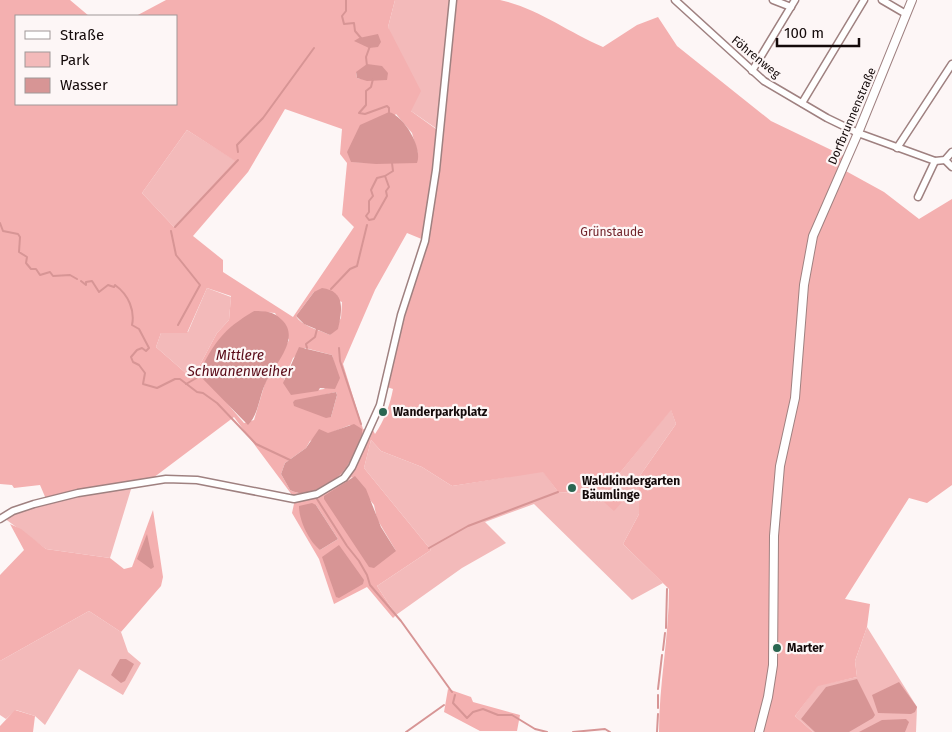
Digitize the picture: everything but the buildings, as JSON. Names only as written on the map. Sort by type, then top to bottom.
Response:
[{"type":"street","points":[[0,519],[12,511],[78,493],[166,479],[197,480],[294,499],[317,494],[344,478],[352,467],[380,405],[401,315],[425,241],[436,170],[453,0]]},
{"type":"street","name":"Föhrenweg","points":[[675,0],[764,81],[858,133],[935,161]]},
{"type":"street","points":[[773,0],[791,6]]},
{"type":"street","points":[[752,71],[796,0]]},
{"type":"street","points":[[802,103],[864,0]]},
{"type":"street","points":[[882,0],[906,14]]},
{"type":"street","name":"Dorfbrunnenstraße","points":[[759,732],[768,697],[773,665],[774,536],[780,466],[799,371],[804,285],[813,236],[858,133],[912,0]]},
{"type":"street","points":[[897,148],[952,64]]},
{"type":"street","points":[[918,197],[935,161],[945,160],[952,152]]},
{"type":"street","points":[[945,160],[952,167]]},
{"type":"green space","name":"Grünstaude","points":[[0,0],[70,0],[88,15],[15,15],[15,105],[178,105],[178,15],[138,15],[166,0],[395,0],[388,27],[421,91],[411,111],[436,129],[453,0],[500,0],[514,4],[540,14],[603,47],[637,25],[658,17],[677,46],[771,121],[848,158],[844,170],[884,192],[919,219],[952,199],[952,485],[927,503],[909,498],[845,599],[870,604],[867,627],[855,661],[857,677],[818,686],[795,716],[813,732],[659,732],[669,589],[623,544],[639,514],[639,477],[676,424],[671,410],[611,484],[624,500],[614,511],[595,494],[558,492],[543,472],[452,486],[422,467],[381,451],[371,440],[364,468],[431,550],[377,586],[396,615],[393,618],[367,587],[334,604],[319,559],[292,513],[295,499],[234,417],[153,478],[46,499],[40,485],[14,488],[12,485],[0,484]],"holes":[[[356,72],[387,80],[357,78]],[[285,109],[342,129],[340,154],[347,163],[342,215],[354,227],[293,317],[223,272],[223,260],[193,236],[248,172]],[[396,114],[412,133],[418,154],[392,163],[351,162]],[[187,130],[235,161],[174,227],[142,193]],[[407,233],[424,240],[387,387],[393,389],[392,395],[384,418],[375,434],[372,428],[370,431],[363,429],[343,364],[375,290]],[[207,288],[231,296],[229,320],[217,333],[196,372],[188,375],[156,347],[161,333],[187,333]],[[314,292],[342,302],[341,318],[330,335],[298,319],[296,316]],[[254,311],[275,313],[289,340],[265,383],[254,420],[244,423],[226,402]],[[305,348],[332,355],[337,374],[324,389],[291,394],[284,380],[293,358]],[[336,392],[337,395],[331,417],[293,402]],[[350,425],[362,436],[354,454],[340,475],[316,490],[297,493],[290,490],[281,474],[285,463],[306,448],[310,441]],[[352,477],[374,505],[377,519],[396,551],[342,485]],[[316,505],[338,539],[320,550]]]},
{"type":"green space","points":[[395,0],[453,0],[437,129],[411,111],[388,27]]},
{"type":"green space","points":[[187,130],[236,161],[174,227],[142,193]]},
{"type":"green space","points":[[207,288],[231,297],[229,320],[217,333],[196,372],[188,375],[156,347],[161,333],[188,332]]},
{"type":"green space","points":[[671,409],[676,424],[639,477],[639,514],[623,544],[663,583],[632,600],[534,504],[485,522],[506,543],[462,568],[396,615],[377,586],[431,550],[364,468],[371,440],[381,451],[422,467],[452,486],[543,471],[558,492],[595,494],[611,484]]},
{"type":"green space","points":[[132,486],[110,558],[46,549],[4,518],[18,511],[50,501]]},
{"type":"green space","points":[[153,510],[163,577],[161,586],[121,632],[89,611],[0,661],[0,575],[24,550],[10,524],[21,529],[46,549],[110,558],[124,569],[132,567]]},
{"type":"green space","points":[[89,611],[121,632],[128,652],[141,663],[123,695],[79,669],[45,725],[35,716],[16,710],[6,719],[0,715],[0,661]]},
{"type":"green space","points":[[867,627],[917,707],[916,732],[813,732],[795,716],[818,685],[857,677],[855,661]]},
{"type":"green space","points":[[448,689],[471,697],[473,702],[520,715],[517,731],[480,731],[444,712]]},
{"type":"green space","points":[[15,710],[35,716],[33,732],[0,732],[0,726]]},
{"type":"water","points":[[378,34],[381,42],[378,47],[369,48],[354,41],[359,38]]},
{"type":"water","points":[[367,64],[382,66],[388,73],[387,80],[367,81],[357,78],[356,72]]},
{"type":"water","points":[[389,112],[401,120],[411,133],[417,149],[417,163],[376,164],[351,162],[347,152],[360,125]]},
{"type":"water","name":"Mittlere Schwanenweiher","points":[[322,288],[335,293],[341,303],[338,329],[330,335],[304,324],[296,316],[314,292]]},
{"type":"water","name":"Mittlere Schwanenweiher","points":[[254,311],[266,311],[276,315],[287,327],[289,335],[288,343],[266,382],[257,410],[248,425],[198,374],[209,353],[220,338],[234,324]]},
{"type":"water","name":"Mittlere Schwanenweiher","points":[[299,347],[332,355],[340,378],[335,389],[320,388],[318,391],[291,395],[283,383]]},
{"type":"water","name":"Mittlere Schwanenweiher","points":[[336,392],[337,395],[331,417],[326,418],[294,406],[293,402],[295,400]]},
{"type":"water","points":[[354,424],[362,429],[362,436],[354,454],[340,475],[316,490],[297,493],[290,490],[281,474],[285,463],[306,448],[319,429],[328,433]]},
{"type":"water","points":[[355,476],[366,489],[381,527],[396,551],[374,568],[369,567],[324,499],[324,496]]},
{"type":"water","points":[[312,503],[316,505],[338,539],[320,550],[305,530],[299,512],[299,506]]},
{"type":"water","points":[[147,534],[154,567],[151,569],[137,559]]},
{"type":"water","points":[[339,545],[364,580],[363,584],[339,598],[336,597],[322,557]]},
{"type":"water","points":[[120,659],[126,659],[134,664],[125,681],[121,683],[111,675]]},
{"type":"water","points":[[857,679],[875,715],[873,718],[849,732],[815,732],[801,719],[826,687]]},
{"type":"water","points":[[899,682],[917,707],[915,712],[911,714],[878,713],[872,695]]},
{"type":"water","points":[[906,719],[909,722],[905,732],[859,732],[882,720]]},
{"type":"waterway","points":[[346,0],[346,11],[342,16],[344,24],[354,23],[355,31],[361,38]]},
{"type":"waterway","points":[[367,66],[366,57],[370,46]]},
{"type":"waterway","points":[[238,152],[237,145],[263,118],[314,48]]},
{"type":"waterway","points":[[373,79],[371,87],[366,91],[366,105],[359,113],[365,114],[387,106],[389,113]]},
{"type":"waterway","points":[[175,227],[238,160]]},
{"type":"waterway","points":[[385,176],[377,178],[371,190],[373,196],[369,201],[369,212],[366,216],[369,220],[374,219],[387,196],[386,191],[389,187],[385,176],[393,171],[392,163]]},
{"type":"waterway","points":[[0,223],[3,231],[18,234],[20,237],[19,252],[27,257],[26,263],[31,269],[36,269],[40,275],[50,272],[53,276],[70,275],[77,279]]},
{"type":"waterway","points":[[331,289],[350,269],[357,266],[367,225]]},
{"type":"waterway","points":[[171,231],[176,255],[200,285],[178,325]]},
{"type":"waterway","points":[[81,281],[86,285],[86,282],[92,281],[99,292],[108,285],[114,287],[115,285],[127,298],[133,314],[132,325],[139,329],[149,348],[146,351],[142,348],[137,350],[131,357],[133,362],[139,365],[145,373],[143,384],[157,388],[175,379],[180,379],[197,392],[203,393],[217,403],[256,444],[290,460]]},
{"type":"waterway","points":[[307,348],[306,344],[315,337],[317,329]]},
{"type":"waterway","points":[[339,348],[340,361],[361,424]]},
{"type":"waterway","points":[[186,384],[200,376]]},
{"type":"waterway","points":[[429,548],[468,526],[558,492]]},
{"type":"waterway","points":[[317,499],[347,546],[359,561],[370,585],[401,621],[452,692]]},
{"type":"waterway","points":[[666,628],[667,589]]},
{"type":"waterway","points":[[663,650],[665,633]]},
{"type":"waterway","points":[[658,689],[662,655]]},
{"type":"waterway","points":[[455,695],[453,703],[467,718],[473,712],[483,709],[498,715],[512,715],[535,729],[547,732]]},
{"type":"waterway","points":[[658,695],[658,708]]},
{"type":"waterway","points":[[406,732],[444,705]]},
{"type":"waterway","points":[[657,732],[658,714]]},
{"type":"waterway","points":[[573,732],[605,729],[610,732]]},
{"type":"place","name":"Wanderparkplatz","points":[[383,412]]},
{"type":"place","name":"Waldkindergarten Bäumlinge","points":[[572,488]]},
{"type":"place","name":"Marter","points":[[777,648]]}]
